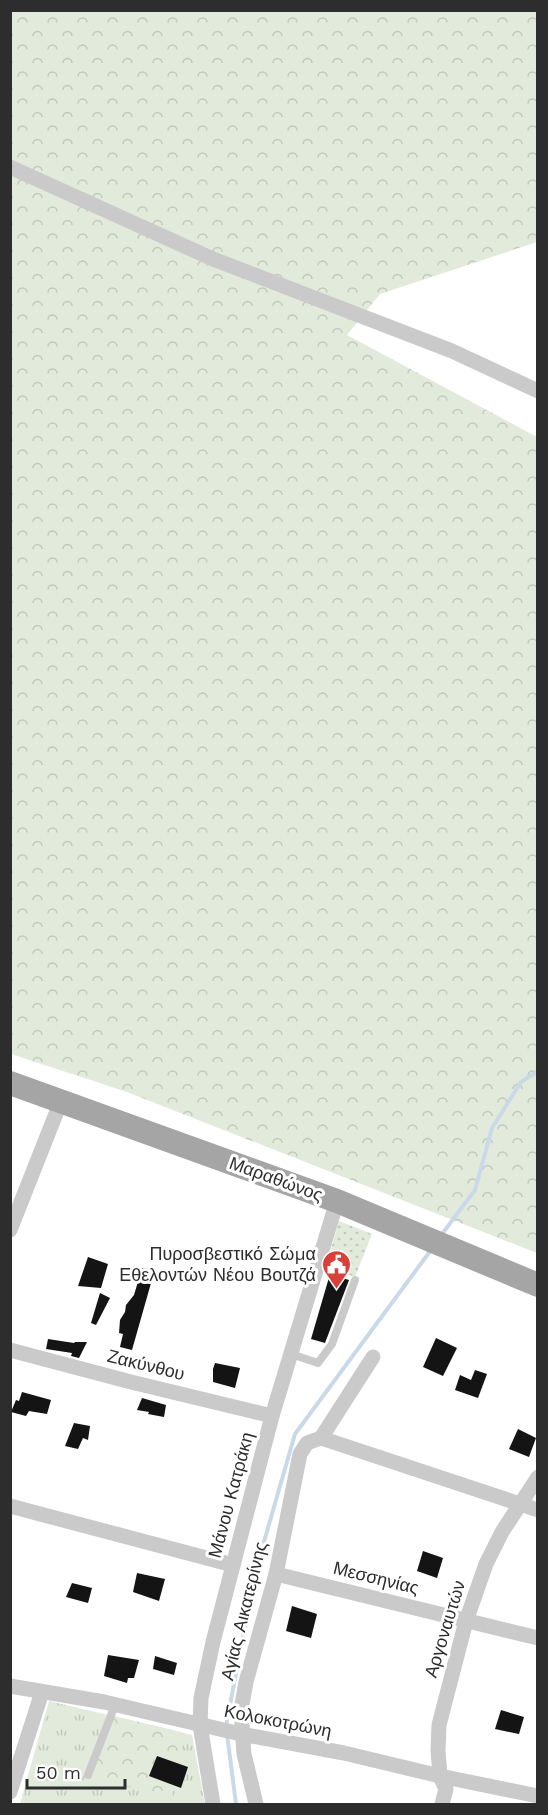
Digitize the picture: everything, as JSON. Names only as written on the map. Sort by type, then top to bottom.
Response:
[{"type":"main road","name":"Μαραθώνος","points":[[10,1066],[342,1186],[537,1285]]},
{"type":"main road","name":"Μαραθώνος","points":[[10,1083],[336,1201],[537,1268]]},
{"type":"street","points":[[10,167],[213,259],[452,351],[537,390]]},
{"type":"street","points":[[10,1230],[61,1101]]},
{"type":"street","name":"Μάνου Κατράκη","points":[[213,1804],[200,1725],[201,1698],[233,1565],[289,1353],[336,1201]]},
{"type":"street","name":"Ζακύνθου","points":[[10,1350],[272,1416]]},
{"type":"street","name":"Αγίας Αικατερίνης","points":[[256,1804],[239,1734],[241,1710],[246,1682],[276,1574],[300,1454],[307,1443],[321,1438],[373,1357]]},
{"type":"street","points":[[321,1438],[537,1510]]},
{"type":"street","name":"Αργοναυτών","points":[[442,1804],[446,1789],[440,1776],[439,1725],[466,1621],[486,1564],[519,1504],[537,1477]]},
{"type":"street","points":[[10,1506],[233,1565]]},
{"type":"street","name":"Μεσσηνίας","points":[[276,1574],[537,1638]]},
{"type":"street","name":"Κολοκοτρώνη","points":[[10,1686],[114,1705],[239,1734],[344,1753],[537,1796]]},
{"type":"street","points":[[10,1792],[42,1692]]},
{"type":"street","points":[[432,1804],[440,1776]]},
{"type":"lane","points":[[289,1353],[318,1363],[332,1344],[356,1280]]},
{"type":"lane","points":[[88,1775],[114,1705]]},
{"type":"green space","points":[[11,11],[537,11],[537,242],[380,294],[347,335],[537,437],[537,1253],[127,1092],[11,1054]]},
{"type":"green space","points":[[339,1221],[372,1234],[355,1277],[326,1267]]},
{"type":"green space","points":[[49,1701],[192,1735],[205,1804],[20,1804]]},
{"type":"green space","points":[[114,1716],[181,1732],[172,1799],[90,1776]]},
{"type":"building","points":[[88,1257],[108,1264],[101,1288],[78,1286]]},
{"type":"building","points":[[142,1268],[155,1269],[132,1350],[120,1347],[123,1334],[119,1333],[120,1320],[126,1305],[134,1295]]},
{"type":"building","points":[[330,1274],[349,1280],[325,1343],[311,1339]]},
{"type":"building","points":[[100,1293],[110,1298],[96,1325],[91,1323]]},
{"type":"building","points":[[436,1338],[457,1348],[443,1376],[423,1367]]},
{"type":"building","points":[[48,1339],[74,1343],[87,1342],[79,1358],[71,1356],[72,1353],[46,1349]]},
{"type":"building","points":[[215,1363],[240,1368],[235,1388],[213,1382]]},
{"type":"building","points":[[475,1370],[487,1374],[478,1398],[455,1390],[460,1375],[471,1380]]},
{"type":"building","points":[[22,1392],[51,1400],[47,1414],[29,1411],[26,1416],[11,1412]]},
{"type":"building","points":[[142,1398],[166,1405],[164,1417],[137,1410]]},
{"type":"building","points":[[74,1423],[90,1426],[88,1440],[83,1438],[78,1449],[65,1446]]},
{"type":"building","points":[[518,1429],[536,1438],[529,1457],[509,1449]]},
{"type":"building","points":[[423,1551],[443,1558],[437,1578],[417,1571]]},
{"type":"building","points":[[137,1573],[165,1579],[159,1601],[133,1592]]},
{"type":"building","points":[[72,1583],[92,1588],[88,1603],[66,1597]]},
{"type":"building","points":[[292,1606],[317,1614],[311,1638],[286,1631]]},
{"type":"building","points":[[108,1655],[139,1660],[134,1678],[128,1678],[127,1683],[104,1676]]},
{"type":"building","points":[[155,1656],[177,1663],[174,1675],[153,1669]]},
{"type":"building","points":[[501,1710],[524,1717],[519,1734],[495,1729]]},
{"type":"building","points":[[157,1756],[188,1767],[181,1788],[149,1776]]},
{"type":"waterway","points":[[442,1234],[475,1190],[492,1128],[521,1082],[538,1071]]},
{"type":"waterway","points":[[226,1726],[255,1573],[295,1434],[431,1250]]},
{"type":"waterway","points":[[227,1734],[236,1804]]},
{"type":"place","name":"Πυροσβεστικό Σώμα Εθελοντών Νέου Βουτζά","points":[[337,1290]]}]
